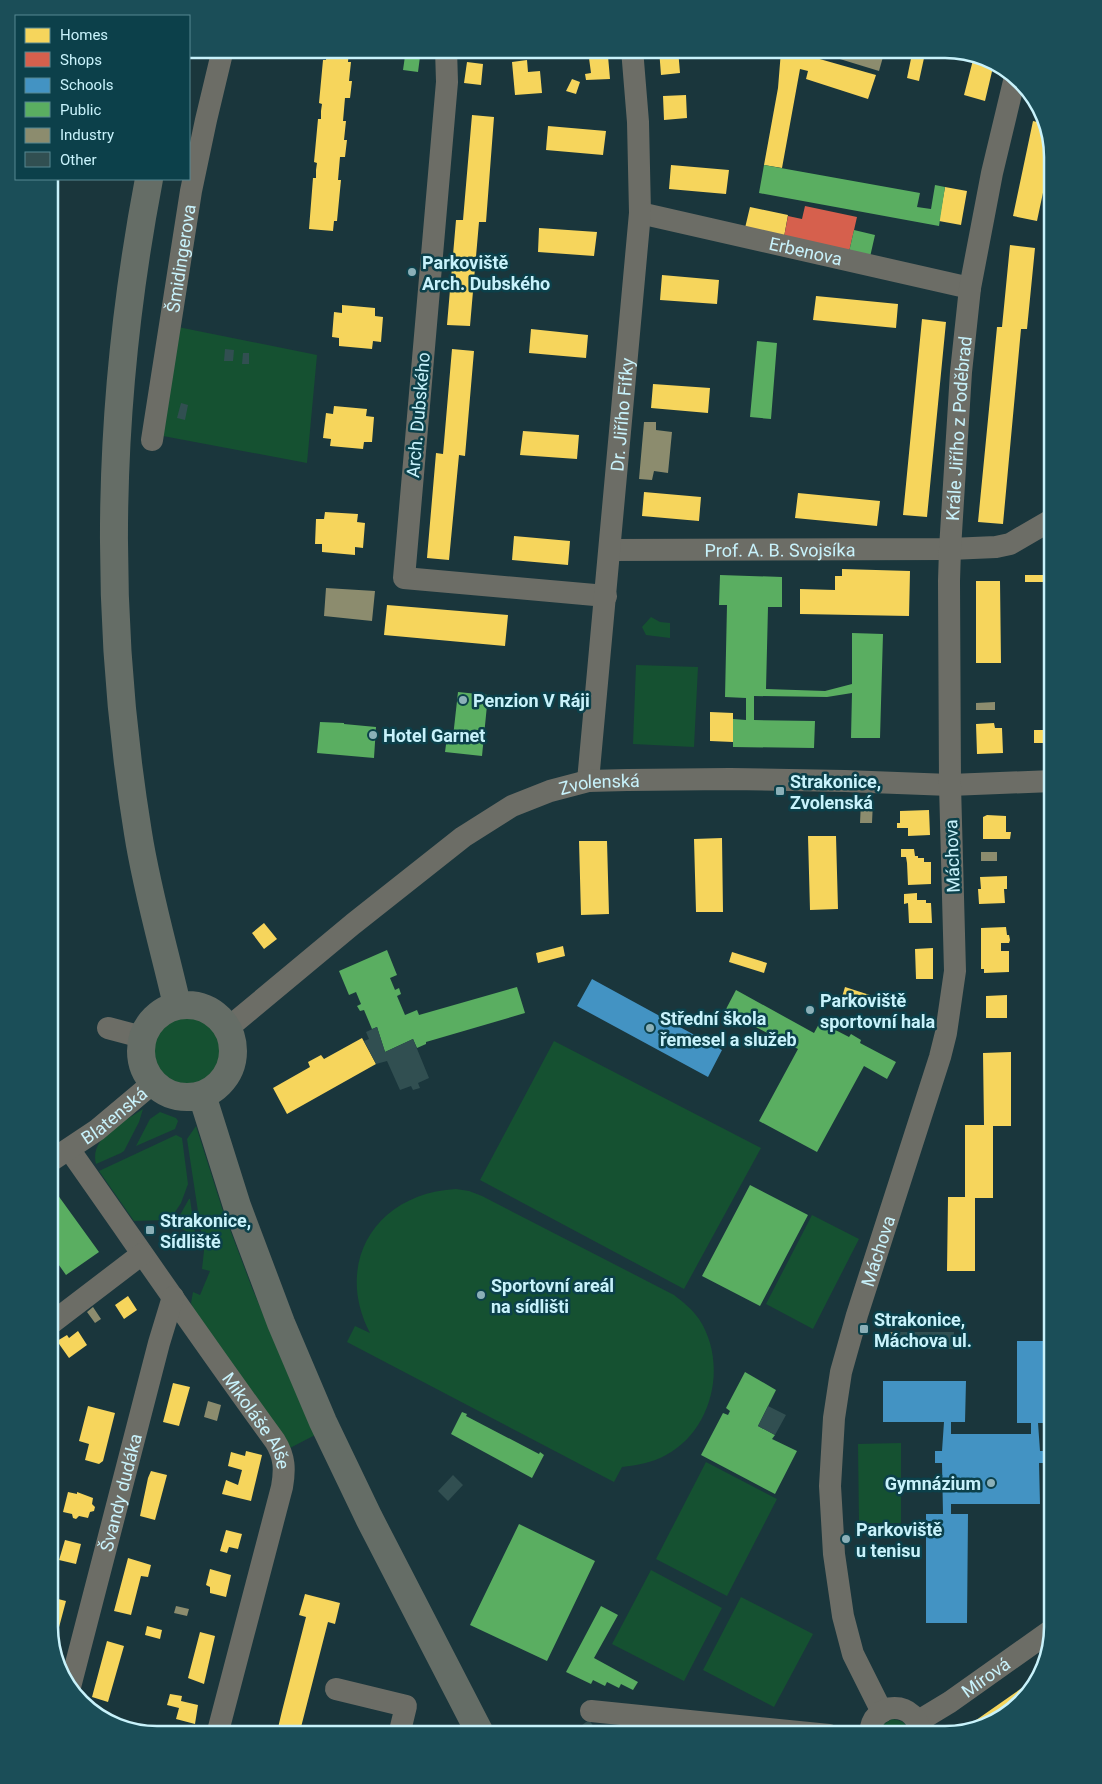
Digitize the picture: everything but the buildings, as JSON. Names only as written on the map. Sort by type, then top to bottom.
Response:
[{"type":"main road","points":[[149,180],[130,288],[117,408],[113,522],[116,653],[137,827],[158,928],[177,1005]]},
{"type":"main road","points":[[192,1004],[206,1008],[218,1016],[228,1028],[234,1054],[224,1079],[214,1089],[202,1095],[176,1096],[164,1091],[153,1083],[146,1073],[140,1049],[142,1038],[147,1026],[155,1016],[165,1009],[177,1005],[192,1004]]},
{"type":"main road","points":[[202,1095],[241,1215],[281,1323],[323,1422],[369,1518],[476,1726]]},
{"type":"street","name":"Šmidingerova","points":[[152,440],[191,191],[221,58]]},
{"type":"street","name":"Arch. Dubského","points":[[446,58],[447,82],[404,578],[606,596]]},
{"type":"street","name":"Dr. Jiřího Fifky","points":[[588,781],[640,213],[638,122],[633,58]]},
{"type":"street","name":"Krále Jiřího z Poděbrad","points":[[950,785],[950,549],[961,372],[970,288],[992,174],[1013,84]]},
{"type":"street","name":"Erbenova","points":[[640,213],[970,288]]},
{"type":"street","name":"Prof. A. B. Svojsíka","points":[[610,550],[950,549],[996,547],[1010,544],[1044,524]]},
{"type":"street","name":"Zvolenská","points":[[228,1028],[463,836],[512,806],[550,791],[588,781],[730,779],[950,785],[1044,781]]},
{"type":"street","name":"Máchova","points":[[882,1712],[853,1654],[843,1616],[834,1554],[830,1486],[834,1418],[841,1372],[857,1315],[940,1058],[946,1033],[955,971],[950,785]]},
{"type":"street","points":[[108,1028],[142,1038]]},
{"type":"street","name":"Blatenská","points":[[58,1156],[98,1130],[153,1083]]},
{"type":"street","name":"Mikoláše Alše","points":[[69,1149],[173,1297],[200,1339],[280,1449],[283,1458],[285,1471],[282,1487],[219,1726]]},
{"type":"street","points":[[58,1318],[142,1254]]},
{"type":"street","name":"Švandy dudáka","points":[[72,1679],[159,1343],[173,1297]]},
{"type":"street","name":"Mírová","points":[[922,1726],[950,1702],[1044,1636]]},
{"type":"street","points":[[336,1689],[406,1706],[401,1726]]},
{"type":"street","points":[[872,1726],[873,1721],[882,1712],[892,1708],[900,1709],[910,1714],[917,1726]]},
{"type":"street","points":[[592,1711],[740,1726]]},
{"type":"green space","points":[[178,327],[317,355],[307,463],[163,436]]},
{"type":"green space","points":[[651,617],[660,622],[670,623],[670,638],[646,635],[642,627]]},
{"type":"green space","points":[[636,665],[698,667],[694,747],[633,744]]},
{"type":"green space","points":[[187,1017],[200,1020],[212,1027],[219,1039],[222,1052],[219,1065],[212,1077],[200,1084],[187,1087],[174,1084],[162,1077],[155,1065],[152,1052],[155,1039],[162,1027],[174,1020]]},
{"type":"green space","points":[[554,1041],[761,1148],[684,1289],[480,1180]]},
{"type":"green space","points":[[143,1109],[139,1122],[124,1151],[96,1164],[95,1154],[103,1138],[118,1125]]},
{"type":"green space","points":[[160,1112],[176,1118],[178,1121],[175,1129],[136,1146],[150,1119]]},
{"type":"green space","points":[[196,1126],[222,1208],[252,1288],[315,1435],[288,1449],[191,1303],[193,1292],[200,1295],[210,1271],[202,1269],[204,1251],[187,1139]]},
{"type":"green space","points":[[176,1135],[182,1138],[188,1184],[181,1203],[173,1215],[166,1220],[134,1221],[99,1171]]},
{"type":"green space","points":[[456,1189],[482,1196],[674,1295],[693,1312],[708,1336],[713,1355],[714,1375],[705,1413],[695,1429],[682,1444],[655,1460],[622,1467],[614,1482],[347,1342],[355,1326],[370,1333],[360,1307],[357,1281],[360,1257],[370,1236],[384,1218],[404,1203],[428,1193]]},
{"type":"green space","points":[[189,1199],[195,1233],[193,1235],[182,1229],[174,1228],[172,1224],[180,1215]]},
{"type":"green space","points":[[812,1215],[859,1239],[813,1329],[766,1304]]},
{"type":"green space","points":[[901,1443],[901,1523],[859,1523],[858,1444]]},
{"type":"green space","points":[[706,1462],[777,1499],[727,1596],[656,1559]]},
{"type":"green space","points":[[651,1570],[722,1608],[684,1681],[612,1644]]},
{"type":"green space","points":[[741,1597],[813,1634],[774,1707],[703,1670]]},
{"type":"green space","points":[[892,1719],[904,1723],[906,1726],[883,1726]]},
{"type":"place","name":"Parkoviště Arch. Dubského","points":[[412,272]]},
{"type":"place","name":"Penzion V Ráji","points":[[463,700]]},
{"type":"place","name":"Hotel Garnet","points":[[373,735]]},
{"type":"place","name":"Strakonice, Zvolenská","points":[[780,791]]},
{"type":"place","name":"Parkoviště sportovní hala","points":[[810,1010]]},
{"type":"place","name":"Střední škola řemesel a služeb","points":[[650,1028]]},
{"type":"place","name":"Strakonice, Sídliště","points":[[150,1230]]},
{"type":"place","name":"Sportovní areál na sídlišti","points":[[481,1295]]},
{"type":"place","name":"Strakonice, Máchova ul.","points":[[864,1329]]},
{"type":"place","name":"Gymnázium","points":[[991,1483]]},
{"type":"place","name":"Parkoviště u tenisu","points":[[846,1539]]}]
